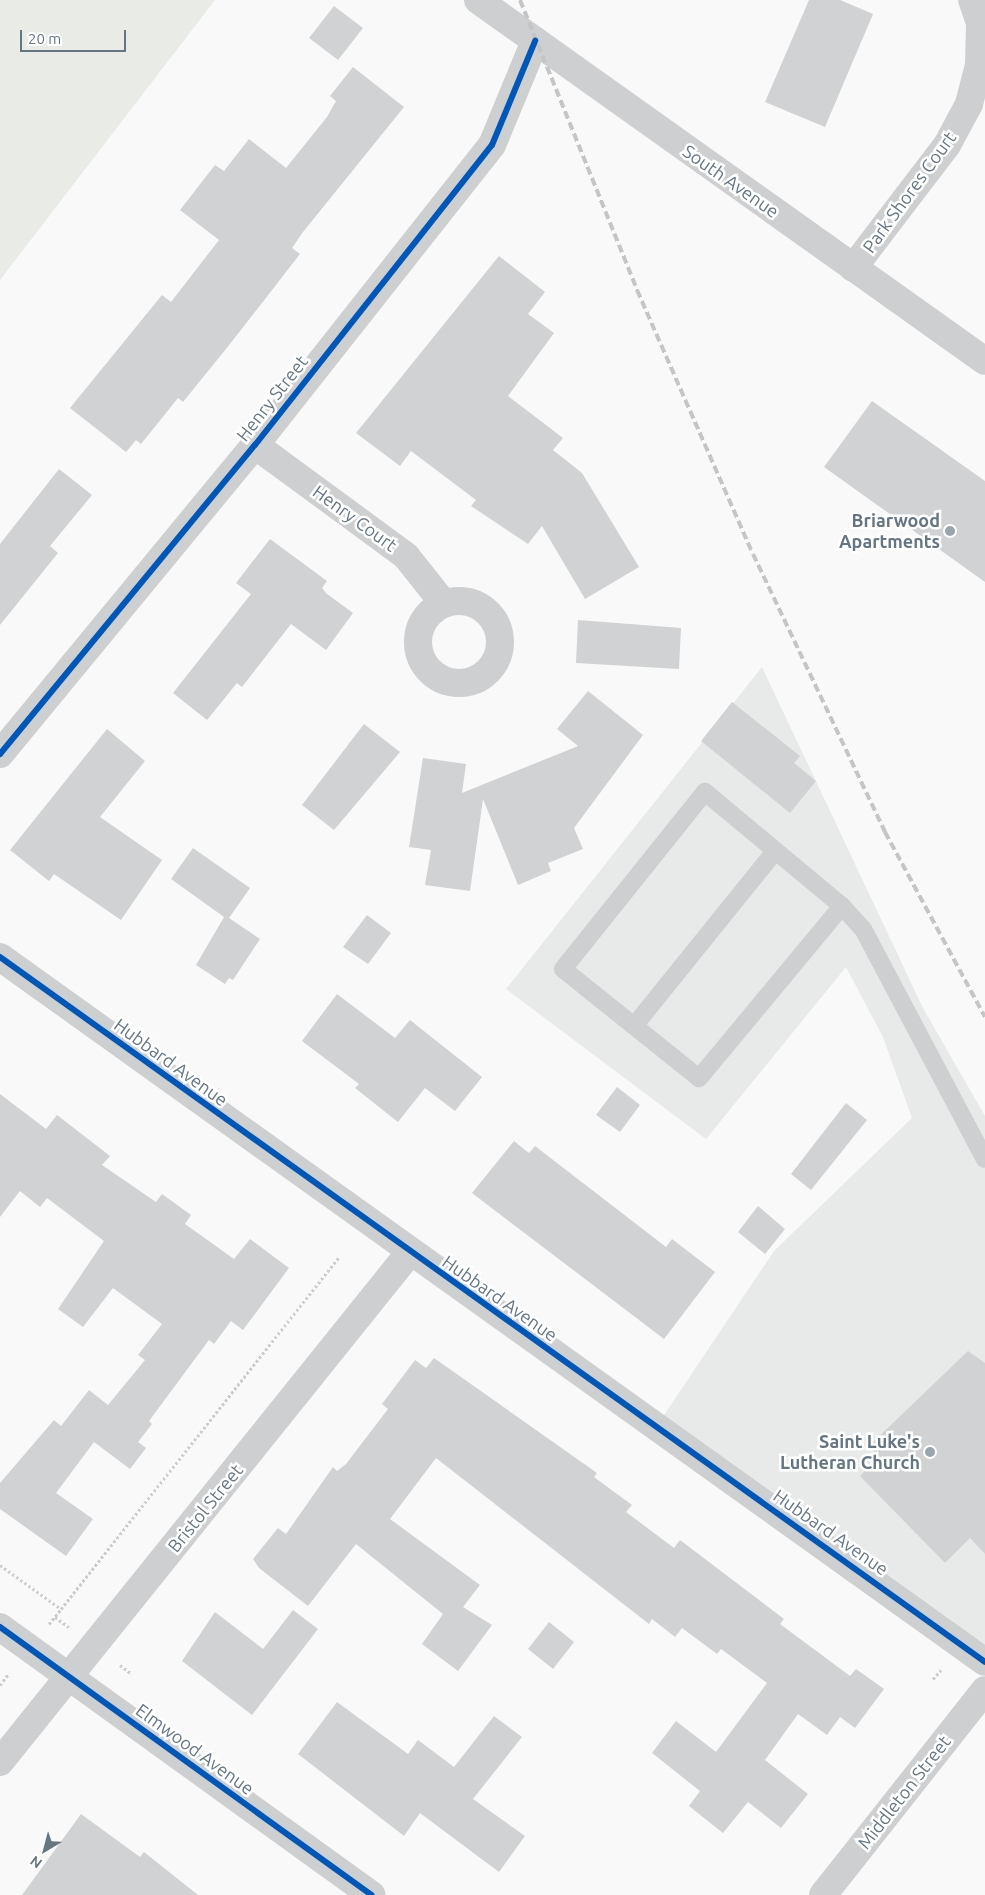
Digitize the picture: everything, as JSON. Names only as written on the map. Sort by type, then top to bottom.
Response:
[{"type":"street","name":"South Avenue","points":[[478,0],[985,361]]},
{"type":"street","name":"Park Shores Court","points":[[853,268],[947,145],[968,104],[980,65],[980,23],[972,0]]},
{"type":"street","name":"Henry Street","points":[[0,754],[255,445],[492,145],[535,41]]},
{"type":"street","name":"Henry Court","points":[[255,445],[406,556],[444,604]]},
{"type":"street","name":"Hubbard Avenue","points":[[0,957],[985,1662]]},
{"type":"street","name":"Bristol Street","points":[[0,1762],[410,1252]]},
{"type":"street","name":"Elmwood Avenue","points":[[0,1627],[372,1895]]},
{"type":"street","name":"Middleton Street","points":[[823,1895],[985,1690]]},
{"type":"lane","points":[[842,906],[699,1078],[563,969],[705,792],[842,906],[863,929],[985,1159]]},
{"type":"lane","points":[[634,1026],[775,851]]},
{"type":"path","points":[[0,1566],[61,1609],[339,1257]]},
{"type":"shaded area","points":[[0,0],[215,0],[0,280]]},
{"type":"shaded area","points":[[762,667],[923,1008],[985,1116],[985,1662],[656,1427],[774,1251],[912,1118],[883,1037],[846,967],[706,1139],[506,989]]},
{"type":"building","points":[[809,0],[840,0],[873,14],[825,127],[765,102]]},
{"type":"building","points":[[334,6],[363,28],[338,60],[309,38]]},
{"type":"building","points":[[353,67],[404,107],[303,232],[292,248],[300,254],[230,344],[183,402],[178,398],[141,444],[136,440],[126,452],[70,408],[162,295],[171,302],[219,240],[180,210],[215,165],[224,171],[249,139],[286,168],[327,117],[336,101],[330,96]]},
{"type":"building","points":[[499,256],[545,292],[528,314],[554,333],[508,396],[563,438],[553,450],[582,473],[639,567],[585,599],[542,526],[528,544],[471,506],[476,500],[411,451],[400,466],[356,433]]},
{"type":"building","name":"Briarwood Apartments","points":[[872,401],[985,481],[985,582],[824,467]]},
{"type":"building","points":[[59,469],[92,495],[50,546],[58,553],[0,625],[0,544]]},
{"type":"building","points":[[270,539],[327,581],[322,588],[327,594],[353,613],[326,650],[291,624],[242,687],[237,683],[207,720],[173,693],[251,594],[236,583]]},
{"type":"building","points":[[578,620],[681,628],[679,669],[576,663]]},
{"type":"building","points":[[588,691],[643,735],[574,828],[583,849],[548,863],[551,871],[518,885],[483,799],[470,891],[425,885],[431,850],[409,847],[423,758],[466,764],[462,793],[578,746],[557,729]]},
{"type":"building","points":[[732,702],[800,756],[794,763],[816,781],[790,813],[701,741]]},
{"type":"building","points":[[364,724],[400,752],[334,830],[302,805]]},
{"type":"building","points":[[107,729],[145,761],[100,817],[162,860],[121,920],[54,874],[49,881],[10,850]]},
{"type":"building","points":[[193,848],[250,888],[229,918],[260,939],[233,980],[229,978],[225,984],[196,965],[224,917],[171,879]]},
{"type":"building","points":[[367,915],[391,933],[368,964],[343,947]]},
{"type":"building","points":[[337,994],[395,1038],[410,1020],[482,1077],[455,1111],[425,1088],[398,1122],[355,1088],[359,1084],[302,1041]]},
{"type":"building","points":[[617,1087],[640,1105],[620,1132],[596,1115]]},
{"type":"building","points":[[0,1094],[46,1129],[57,1115],[110,1156],[102,1165],[156,1202],[162,1194],[191,1215],[185,1224],[234,1259],[250,1239],[289,1268],[243,1330],[231,1321],[214,1344],[209,1340],[149,1421],[152,1424],[138,1442],[146,1448],[130,1469],[94,1442],[56,1493],[93,1519],[66,1556],[0,1509],[0,1483],[54,1420],[61,1426],[89,1390],[108,1405],[145,1360],[138,1355],[162,1324],[113,1288],[83,1327],[58,1309],[104,1241],[47,1198],[40,1207],[20,1191],[0,1217]]},
{"type":"building","points":[[846,1103],[867,1120],[811,1190],[791,1174]]},
{"type":"building","points":[[514,1141],[529,1153],[535,1146],[666,1247],[672,1239],[715,1272],[664,1339],[472,1193]]},
{"type":"building","points":[[758,1206],[785,1229],[765,1254],[738,1232]]},
{"type":"building","name":"Saint Luke's Lutheran Church","points":[[968,1351],[985,1363],[985,1554],[970,1538],[945,1563],[860,1476],[879,1457],[869,1446]]},
{"type":"building","points":[[434,1358],[597,1473],[594,1477],[632,1505],[626,1512],[674,1548],[680,1540],[784,1619],[780,1624],[850,1676],[856,1669],[884,1689],[855,1728],[840,1717],[827,1735],[798,1714],[765,1760],[808,1794],[781,1828],[748,1802],[723,1833],[689,1806],[700,1791],[652,1753],[676,1721],[716,1752],[767,1683],[721,1649],[717,1654],[682,1628],[675,1637],[652,1619],[649,1624],[436,1458],[390,1519],[480,1585],[463,1607],[492,1625],[458,1671],[422,1644],[443,1614],[356,1544],[308,1606],[259,1568],[253,1559],[278,1528],[286,1534],[333,1467],[337,1471],[346,1464],[388,1409],[382,1404],[415,1360],[426,1368]]},
{"type":"building","points":[[293,1610],[318,1629],[252,1715],[182,1661],[215,1612],[263,1649]]},
{"type":"building","points":[[549,1622],[574,1642],[553,1669],[528,1649]]},
{"type":"building","points":[[337,1702],[408,1754],[418,1740],[454,1767],[494,1716],[522,1737],[473,1799],[525,1836],[499,1872],[420,1813],[404,1836],[298,1754]]},
{"type":"building","points":[[81,1814],[140,1857],[144,1852],[198,1895],[22,1895]]},
{"type":"railway","points":[[520,0],[637,290],[753,554],[885,832],[985,1017]]},
{"type":"cycle path","points":[[0,754],[255,445],[492,145],[535,41]]},
{"type":"cycle path","points":[[0,957],[985,1662]]},
{"type":"cycle path","points":[[0,1627],[372,1895]]},
{"type":"place","name":"Briarwood Apartments","points":[[950,531]]},
{"type":"place","name":"Saint Luke's Lutheran Church","points":[[930,1452]]}]
